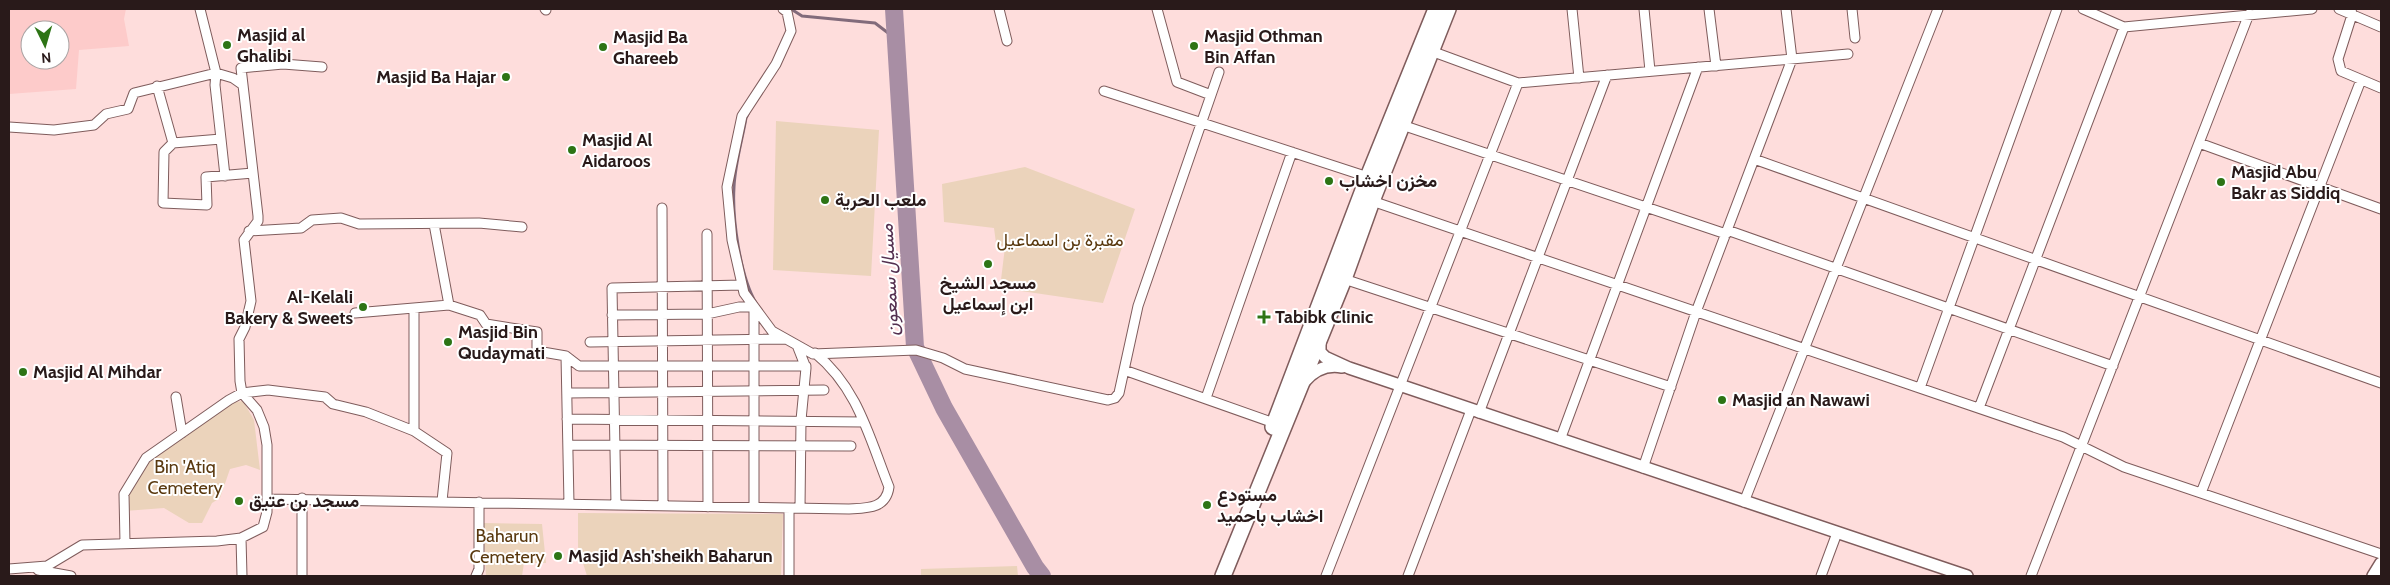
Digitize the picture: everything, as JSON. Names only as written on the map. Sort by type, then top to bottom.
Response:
[{"type":"highway","points":[[1223,576],[1344,278],[1372,201],[1396,124],[1436,9]]},
{"type":"highway","points":[[1214,576],[1368,177],[1431,51],[1448,9]]},
{"type":"street","points":[[200,9],[216,73],[215,85],[225,176]]},
{"type":"street","points":[[268,499],[302,498],[790,508],[868,508],[882,504],[888,496],[889,487],[846,385],[833,367],[816,354],[772,331],[744,293],[732,240],[727,187],[742,116],[776,64],[791,30],[786,12],[783,9]]},
{"type":"street","points":[[999,9],[1007,41]]},
{"type":"street","points":[[1157,9],[1177,82],[1211,95]]},
{"type":"street","points":[[1572,9],[1579,78]]},
{"type":"street","points":[[1644,9],[1650,71]]},
{"type":"street","points":[[1709,9],[1716,66]]},
{"type":"street","points":[[1643,468],[1696,312],[1792,59],[1786,9]]},
{"type":"street","points":[[1852,9],[1855,38]]},
{"type":"street","points":[[1744,502],[1834,268],[1938,9]]},
{"type":"street","points":[[1920,388],[2057,9]]},
{"type":"street","points":[[2083,9],[2094,11],[2124,27],[2226,13],[2249,14],[2312,9]]},
{"type":"street","points":[[2340,9],[2351,12],[2381,27]]},
{"type":"street","points":[[2351,12],[2338,59],[2341,71],[2381,88]]},
{"type":"street","points":[[2031,576],[2249,14]]},
{"type":"street","points":[[1979,408],[2124,27]]},
{"type":"street","points":[[1431,51],[1518,83],[1848,54]]},
{"type":"street","points":[[9,569],[47,566],[82,544],[217,541],[240,538],[262,527],[267,512],[268,499],[264,427],[257,410],[242,393],[240,381],[239,339],[246,327],[251,301],[244,240],[258,221],[241,68],[283,64],[322,67]]},
{"type":"street","points":[[1560,440],[1698,67]]},
{"type":"street","points":[[816,354],[916,350],[943,358],[965,369],[1108,400],[1114,398],[1119,392],[1138,306],[1220,72]]},
{"type":"street","points":[[9,127],[54,130],[94,125],[106,114],[128,109],[134,93],[156,86],[216,73],[233,78],[243,85]]},
{"type":"street","points":[[1408,576],[1509,332],[1607,75]]},
{"type":"street","points":[[2201,493],[2361,80]]},
{"type":"street","points":[[1326,576],[1518,83]]},
{"type":"street","points":[[156,86],[173,143]]},
{"type":"street","points":[[1104,92],[1368,177]]},
{"type":"street","points":[[1396,124],[1834,268],[2113,366]]},
{"type":"street","points":[[221,138],[173,143],[164,152],[163,203],[207,205],[206,177],[254,173]]},
{"type":"street","points":[[2199,143],[2381,209]]},
{"type":"street","points":[[1206,398],[1292,152]]},
{"type":"street","points":[[1754,159],[2381,383]]},
{"type":"street","points":[[1372,201],[2063,437],[2124,467],[2381,554]]},
{"type":"street","points":[[662,208],[663,506]]},
{"type":"street","points":[[249,231],[300,228],[312,220],[341,218],[359,224],[479,223],[522,227]]},
{"type":"street","points":[[434,224],[449,305]]},
{"type":"street","points":[[707,234],[708,506]]},
{"type":"street","points":[[1344,278],[1671,387]]},
{"type":"street","points":[[616,505],[612,288],[742,285]]},
{"type":"street","points":[[355,313],[449,305],[480,314],[486,324],[537,332],[537,351],[566,356],[578,366],[806,366]]},
{"type":"street","points":[[612,314],[707,314],[739,307],[754,307]]},
{"type":"street","points":[[754,307],[754,507]]},
{"type":"street","points":[[414,309],[414,431]]},
{"type":"street","points":[[1320,338],[1320,352],[1330,360],[1349,368],[1967,576]]},
{"type":"street","points":[[590,342],[787,339]]},
{"type":"street","points":[[797,345],[806,366],[801,420],[800,508]]},
{"type":"street","points":[[566,356],[569,504]]},
{"type":"street","points":[[1300,388],[1312,372],[1336,366],[1349,368]]},
{"type":"street","points":[[1124,370],[1274,423]]},
{"type":"street","points":[[125,543],[124,494],[146,458],[242,393],[268,390],[326,397],[333,404],[366,412],[414,431],[447,453],[442,501]]},
{"type":"street","points":[[567,393],[824,390]]},
{"type":"street","points":[[176,397],[182,433]]},
{"type":"street","points":[[567,420],[754,419],[863,422]]},
{"type":"street","points":[[568,445],[851,446]]},
{"type":"street","points":[[302,498],[302,576]]},
{"type":"street","points":[[476,576],[479,569],[479,502]]},
{"type":"street","points":[[789,576],[790,508]]},
{"type":"street","points":[[1821,576],[1837,533]]},
{"type":"street","points":[[240,538],[242,576]]},
{"type":"street","points":[[2373,576],[2381,563]]},
{"type":"street","points":[[30,568],[71,576]]},
{"type":"shaded area","points":[[9,9],[126,9],[124,19],[129,46],[79,50],[76,89],[9,94]]},
{"type":"green space","name":"ملعب الحرية","points":[[776,121],[879,130],[871,276],[773,270]]},
{"type":"green space","name":"مقبرة بن اسماعيل","points":[[1025,167],[1135,209],[1103,303],[1000,288],[1005,247],[996,243],[994,228],[944,222],[942,184]]},
{"type":"green space","name":"Bin 'Atiq Cemetery","points":[[243,401],[254,420],[260,470],[246,465],[230,469],[220,498],[212,503],[202,523],[189,523],[164,508],[125,511],[126,494],[144,463],[228,403]]},
{"type":"green space","name":"Baharun Cemetery","points":[[578,513],[783,514],[781,576],[587,576],[578,547]]},
{"type":"green space","name":"Baharun Cemetery","points":[[483,523],[542,524],[546,563],[524,563],[522,576],[486,576]]},
{"type":"green space","points":[[1017,566],[1018,576],[921,576],[921,569]]},
{"type":"waterway","points":[[791,9],[802,16],[875,23],[896,39]]},
{"type":"waterway","name":"مسيال سمعون","points":[[894,9],[915,347],[944,408],[1035,567],[1042,576]]},
{"type":"waterway","points":[[748,114],[736,170],[734,214],[741,263],[750,292],[756,303]]},
{"type":"place","name":"Masjid al Ghalibi","points":[[227,45]]},
{"type":"place","name":"Masjid Othman Bin Affan","points":[[1194,46]]},
{"type":"place","name":"Masjid Ba Ghareeb","points":[[603,47]]},
{"type":"place","name":"Masjid Ba Hajar","points":[[506,77]]},
{"type":"place","name":"Masjid Al Aidaroos","points":[[572,150]]},
{"type":"place","name":"مخزن اخشاب","points":[[1329,181]]},
{"type":"place","name":"Masjid Abu Bakr as Siddiq","points":[[2221,182]]},
{"type":"place","name":"ملعب الحرية","points":[[825,200]]},
{"type":"place","name":"مسجد الشيخ ابن إسماعيل","points":[[988,264]]},
{"type":"place","name":"Al-Kelali Bakery & Sweets","points":[[363,307]]},
{"type":"place","name":"Tabibk Clinic","points":[[1264,317]]},
{"type":"place","name":"Masjid Bin Qudaymati","points":[[448,342]]},
{"type":"place","name":"Masjid Al Mihdar","points":[[23,372]]},
{"type":"place","name":"Masjid an Nawawi","points":[[1722,400]]},
{"type":"place","name":"مسجد بن عتيق","points":[[239,501]]},
{"type":"place","name":"مستودع اخشاب باحميد","points":[[1207,505]]},
{"type":"place","name":"Masjid Ash'sheikh Baharun","points":[[558,556]]}]
